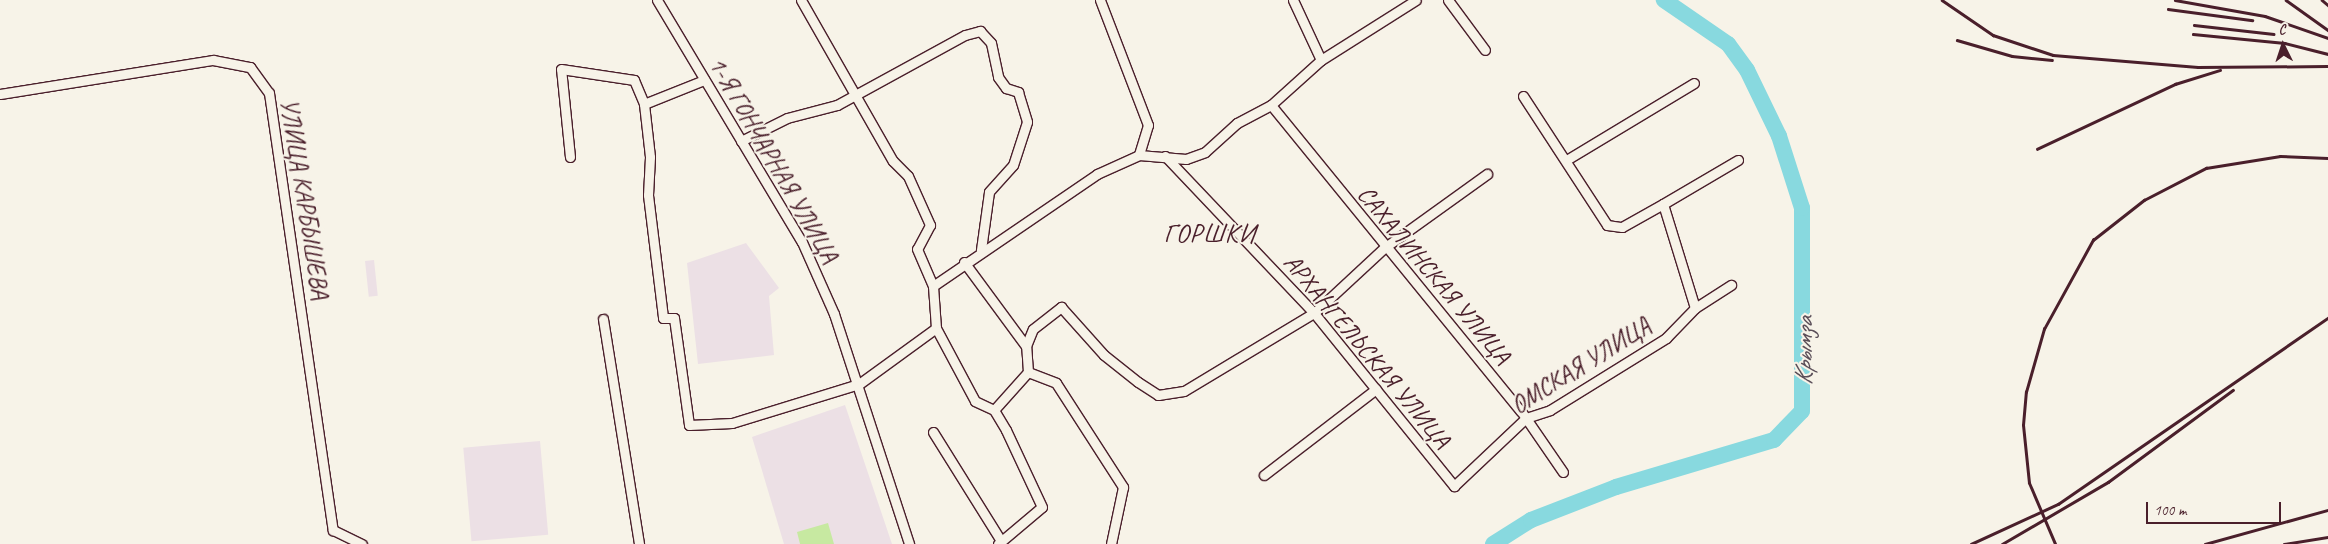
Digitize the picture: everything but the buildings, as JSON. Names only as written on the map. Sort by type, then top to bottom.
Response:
[{"type":"street","name":"1-Я ГОНЧАРНАЯ УЛИЦА","points":[[657,0],[802,242],[859,384],[909,544]]},
{"type":"street","points":[[801,0],[812,26],[857,92],[893,161],[908,176],[930,225],[917,249],[933,286],[936,328],[975,401],[994,410],[1042,507],[1000,543],[932,432]]},
{"type":"street","points":[[1100,0],[1148,124],[1139,155]]},
{"type":"street","points":[[1293,0],[1320,60]]},
{"type":"street","points":[[933,286],[981,250],[1057,205],[1098,174],[1139,155],[1165,156],[1186,160],[1205,152],[1237,123],[1271,105],[1320,60],[1416,0]]},
{"type":"street","points":[[1448,0],[1485,50]]},
{"type":"street","points":[[741,141],[788,118],[837,105],[857,92],[965,35],[980,31],[992,44],[998,77],[1006,88],[1018,92],[1027,122],[1013,165],[989,192],[981,250]]},
{"type":"street","name":"УЛИЦА КАРБЫШЕВА","points":[[0,94],[213,60],[250,66],[269,93],[333,530],[362,544]]},
{"type":"street","points":[[570,157],[561,69],[634,80],[644,104],[650,157],[648,196],[663,318],[674,318],[689,425],[732,423],[859,384],[936,328]]},
{"type":"street","points":[[644,104],[704,80]]},
{"type":"street","points":[[1568,159],[1694,83]]},
{"type":"street","points":[[1523,96],[1568,159],[1607,225],[1614,229],[1663,204],[1738,160]]},
{"type":"street","name":"САХАЛИНСКАЯ УЛИЦА","points":[[1271,105],[1384,248],[1526,418],[1563,472]]},
{"type":"street","name":"АРХАНГЕЛЬСКАЯ УЛИЦА","points":[[1165,156],[1314,313],[1454,486]]},
{"type":"street","points":[[994,410],[1028,372],[1026,346],[1033,329],[1061,307],[1104,355],[1138,382],[1158,394],[1184,391],[1314,313],[1384,248],[1487,174]]},
{"type":"street","points":[[1663,204],[1695,308]]},
{"type":"street","points":[[964,262],[1026,346]]},
{"type":"street","name":"ОМСКАЯ УЛИЦА","points":[[1454,486],[1526,418],[1550,410],[1666,338],[1695,308],[1731,285]]},
{"type":"street","points":[[603,319],[639,544]]},
{"type":"street","points":[[1028,372],[1056,383],[1123,488],[1120,511],[1111,544]]},
{"type":"street","points":[[1264,475],[1376,389]]},
{"type":"shaded area","points":[[746,243],[779,288],[769,296],[774,355],[698,364],[687,263]]},
{"type":"shaded area","points":[[374,260],[378,296],[369,297],[365,261]]},
{"type":"shaded area","points":[[845,405],[892,544],[784,544],[752,437]]},
{"type":"shaded area","points":[[540,441],[548,535],[471,541],[463,448]]},
{"type":"green space","points":[[828,523],[834,544],[800,544],[797,532]]},
{"type":"waterway","name":"Крымза","points":[[1493,544],[1531,520],[1616,487],[1774,440],[1802,411],[1802,208],[1779,136],[1747,70],[1728,44],[1664,0]]},
{"type":"railway","points":[[1942,0],[1993,35],[2053,55],[2198,67],[2328,66]]},
{"type":"railway","points":[[2175,0],[2265,16],[2328,38]]},
{"type":"railway","points":[[2286,0],[2328,30]]},
{"type":"railway","points":[[2322,0],[2328,5]]},
{"type":"railway","points":[[2168,9],[2252,20]]},
{"type":"railway","points":[[2194,25],[2273,34]]},
{"type":"railway","points":[[2193,34],[2285,43],[2328,54]]},
{"type":"railway","points":[[1957,40],[2012,56],[2052,60]]},
{"type":"railway","points":[[2037,149],[2175,84],[2220,70]]},
{"type":"railway","points":[[2055,544],[2029,483],[2023,425],[2026,392],[2044,329],[2093,240],[2144,200],[2206,168],[2280,156],[2328,158]]},
{"type":"railway","points":[[1971,544],[2058,504],[2328,318]]},
{"type":"railway","points":[[2002,544],[2108,482],[2233,390]]},
{"type":"railway","points":[[2205,544],[2328,510]]},
{"type":"railway","points":[[2284,544],[2328,537]]},
{"type":"district","name":"ГОРШКИ","points":[[1210,234]]}]
